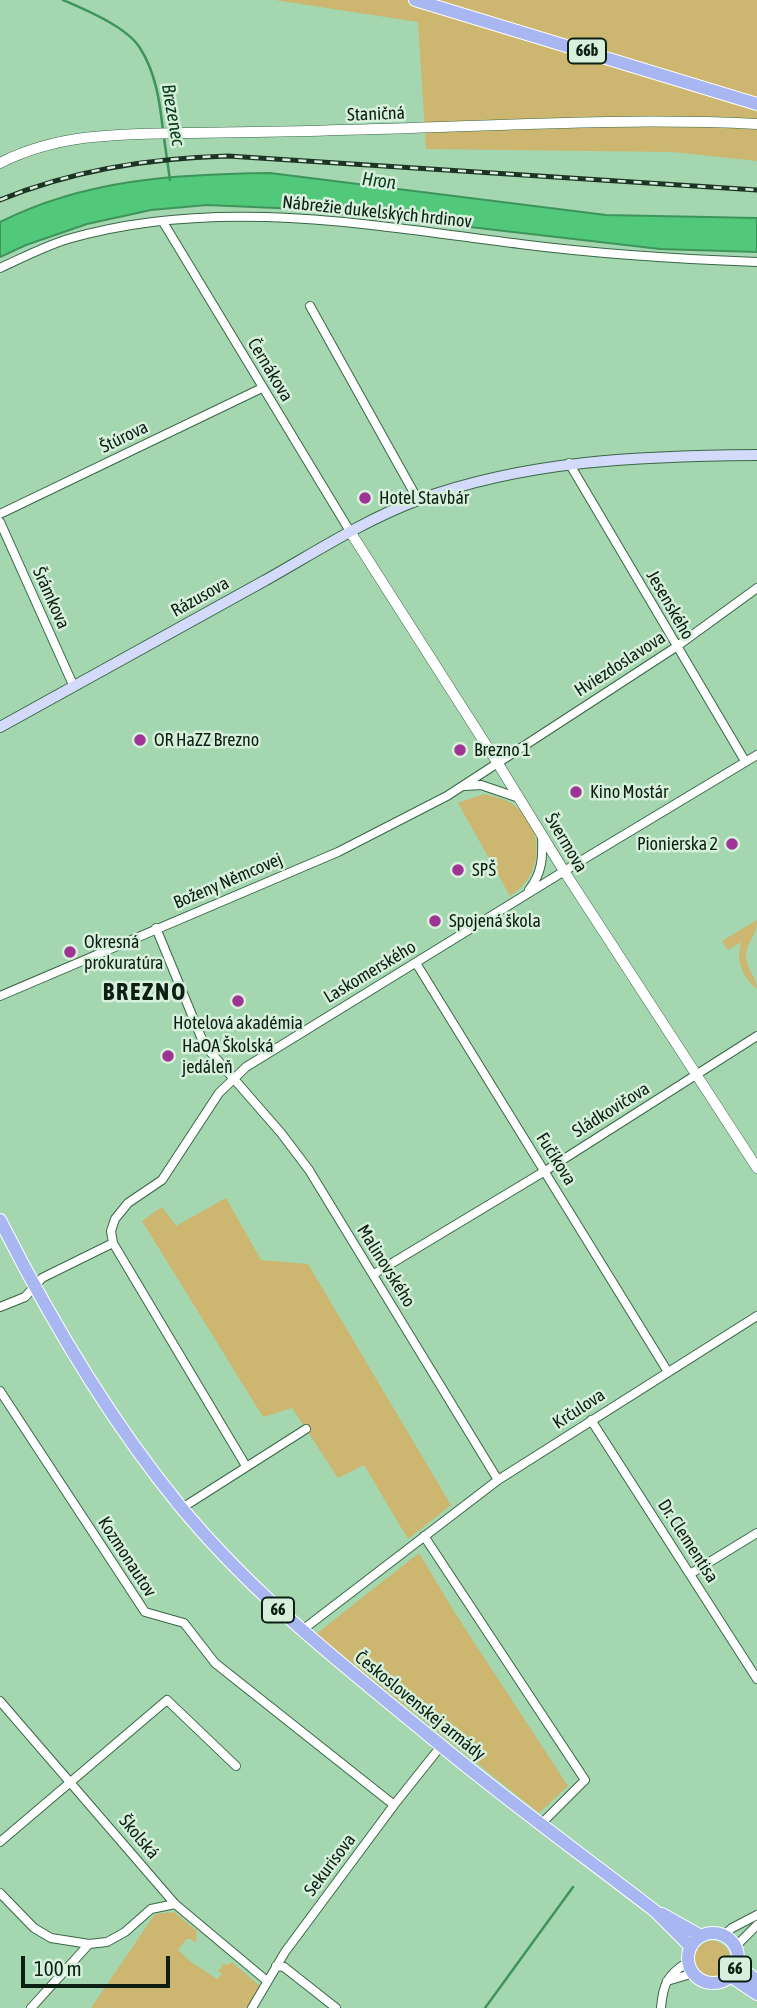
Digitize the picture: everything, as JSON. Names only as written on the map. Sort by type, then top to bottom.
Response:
[{"type":"main road","name":"66b","points":[[415,0],[757,104]]},
{"type":"main road","name":"Rázusova","points":[[0,727],[351,533],[418,500],[489,479],[569,463],[755,454]]},
{"type":"main road","name":"Československej armády","points":[[0,1220],[34,1286],[100,1397],[152,1471],[226,1556],[301,1631],[441,1746],[655,1911],[691,1947]]},
{"type":"main road","name":"Československej armády","points":[[655,1911],[701,1936]]},
{"type":"main road","name":"66","points":[[691,1968],[703,1981],[711,1983],[720,1982],[730,1976],[737,1964],[735,1947],[723,1935],[711,1933],[701,1936]]},
{"type":"main road","points":[[691,1968],[691,1947],[701,1936]]},
{"type":"main road","name":"66","points":[[737,1964],[757,1981]]},
{"type":"main road","name":"66","points":[[730,1976],[757,1994]]},
{"type":"street","name":"Staničná","points":[[0,163],[44,145],[69,139],[121,134],[638,122],[757,124]]},
{"type":"street","name":"Nábrežie dukelských hrdinov","points":[[0,268],[66,239],[163,222],[245,215],[316,219],[607,253],[757,262]]},
{"type":"street","name":"Černákova","points":[[163,222],[351,533]]},
{"type":"street","points":[[310,306],[418,500]]},
{"type":"street","name":"Štúrova","points":[[0,514],[262,388]]},
{"type":"street","name":"Jesenského","points":[[569,463],[744,761]]},
{"type":"street","name":"Šrámkova","points":[[0,522],[74,687]]},
{"type":"street","name":"Švermova","points":[[351,533],[564,871],[757,1168]]},
{"type":"street","name":"Hviezdoslavova","points":[[497,762],[676,647],[757,588]]},
{"type":"street","name":"Laskomerského","points":[[232,1078],[307,1028],[757,755]]},
{"type":"street","name":"Boženy Němcovej","points":[[0,996],[338,852],[465,786],[497,762]]},
{"type":"street","points":[[465,786],[481,785],[521,799]]},
{"type":"street","name":"Laskomerského","points":[[522,898],[537,879],[543,861],[542,835]]},
{"type":"street","name":"Malinovského","points":[[156,928],[201,1037],[214,1058],[296,1152],[374,1274],[498,1480]]},
{"type":"street","name":"Fučíkova","points":[[416,963],[668,1372]]},
{"type":"street","name":"Sládkovičova","points":[[374,1274],[545,1171],[757,1036]]},
{"type":"street","points":[[232,1078],[219,1093],[162,1180],[128,1203],[115,1219],[111,1231],[113,1243],[246,1466]]},
{"type":"street","points":[[0,1307],[25,1297],[42,1278],[113,1243]]},
{"type":"street","name":"Krčulova","points":[[301,1631],[498,1480],[757,1316]]},
{"type":"street","name":"Kozmonautov","points":[[0,1391],[145,1612],[184,1623],[215,1663],[394,1805]]},
{"type":"street","name":"Dr. Clementisa","points":[[591,1420],[757,1679]]},
{"type":"street","points":[[182,1508],[306,1429]]},
{"type":"street","points":[[690,1574],[757,1533]]},
{"type":"street","points":[[424,1536],[585,1780],[541,1824]]},
{"type":"street","name":"Školská","points":[[0,1700],[175,1904],[267,1981]]},
{"type":"street","points":[[0,1842],[167,1700],[236,1766]]},
{"type":"street","name":"Sekurisova","points":[[252,2008],[276,1966],[394,1805],[441,1746]]},
{"type":"street","points":[[0,1893],[34,1928],[51,1938],[89,1944],[107,1942],[125,1932],[151,1909],[175,1904]]},
{"type":"street","points":[[723,1935],[757,1915]]},
{"type":"street","points":[[735,1947],[757,1925]]},
{"type":"street","points":[[31,2008],[89,1944]]},
{"type":"street","points":[[276,1966],[284,1967],[336,2008]]},
{"type":"street","points":[[661,2008],[663,1987],[673,1973],[691,1968]]},
{"type":"shaded area","points":[[275,0],[757,0],[757,161],[673,152],[426,149],[418,22]]},
{"type":"shaded area","points":[[270,173],[606,215],[757,218],[757,252],[660,249],[323,210],[207,205],[151,210],[87,224],[0,257],[0,222],[65,196],[166,178]]},
{"type":"shaded area","points":[[484,794],[515,806],[532,827],[536,840],[534,865],[529,877],[510,896],[458,803]]},
{"type":"shaded area","points":[[757,920],[746,957],[757,989],[747,979],[742,968],[739,956],[741,942],[728,950],[722,941]]},
{"type":"shaded area","points":[[226,1198],[261,1260],[308,1264],[451,1505],[408,1539],[364,1465],[338,1478],[292,1408],[263,1417],[142,1221],[162,1207],[176,1226]]},
{"type":"shaded area","points":[[419,1553],[568,1786],[539,1813],[316,1634]]},
{"type":"shaded area","points":[[174,1912],[197,1931],[196,1943],[187,1939],[178,1950],[191,1962],[217,1979],[222,1974],[218,1971],[222,1963],[227,1965],[232,1962],[262,1988],[251,2008],[91,2008],[155,1914]]},
{"type":"shaded area","points":[[712,1941],[725,1946],[730,1959],[725,1972],[712,1977],[699,1972],[694,1959],[699,1946]]},
{"type":"waterway","name":"Brezenec","points":[[63,0],[116,26],[134,40],[154,78],[163,131]]},
{"type":"waterway","name":"Brezenec","points":[[164,138],[170,180]]},
{"type":"waterway","points":[[485,2008],[573,1887]]},
{"type":"railway","points":[[0,200],[83,173],[140,163],[228,156],[757,190]]},
{"type":"place","name":"Hotel Stavbár","points":[[365,498]]},
{"type":"place","name":"OR HaZZ Brezno","points":[[140,740]]},
{"type":"place","name":"Brezno 1","points":[[460,750]]},
{"type":"place","name":"Kino Mostár","points":[[576,792]]},
{"type":"place","name":"Pionierska 2","points":[[732,844]]},
{"type":"place","name":"SPŠ","points":[[458,870]]},
{"type":"place","name":"Spojená škola","points":[[435,921]]},
{"type":"place","name":"Okresná prokuratúra","points":[[70,952]]},
{"type":"place","name":"Hotelová akadémia","points":[[238,1001]]},
{"type":"place","name":"HaOA Školská jedáleň","points":[[168,1056]]},
{"type":"district","name":"BREZNO","points":[[145,992]]},
{"type":"water label","name":"Hron","points":[[379,181]]}]
